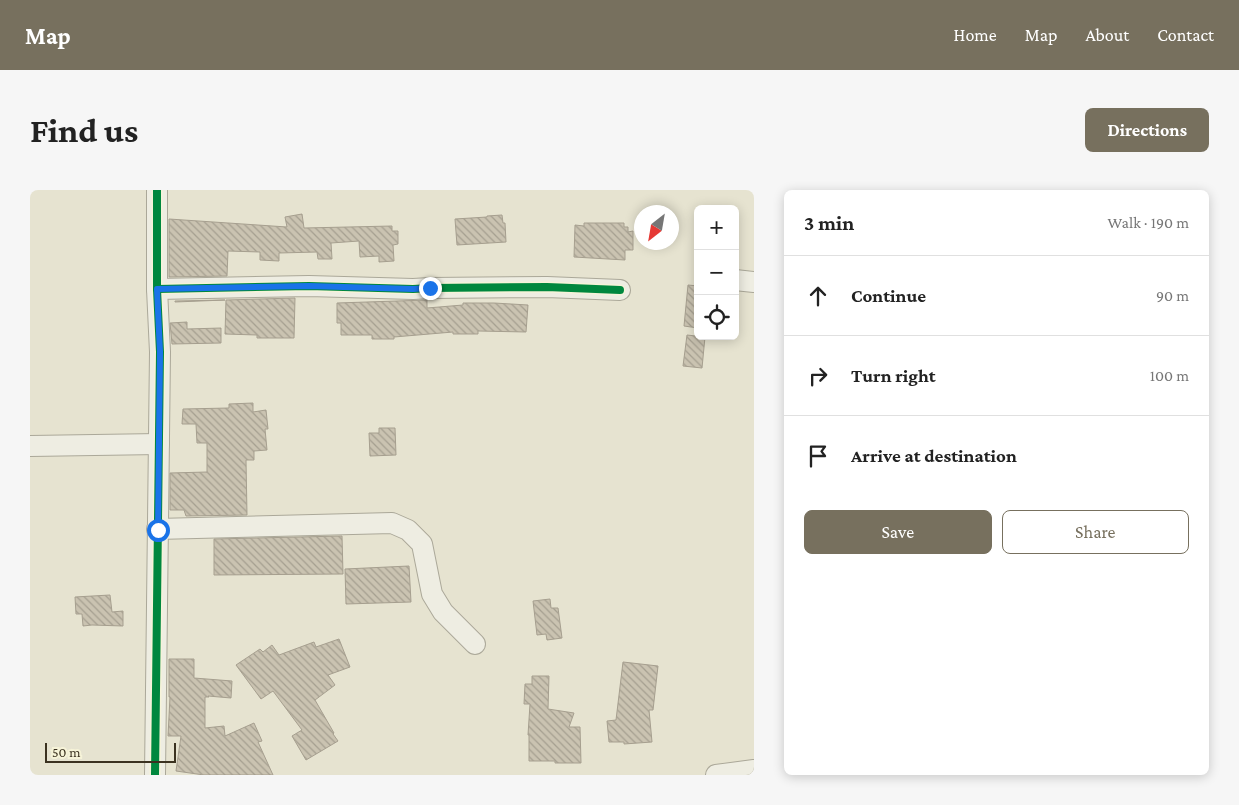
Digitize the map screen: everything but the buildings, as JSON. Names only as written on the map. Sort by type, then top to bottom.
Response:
[{"type":"street","points":[[155,775],[160,352],[157,289],[157,190]]},
{"type":"street","points":[[739,280],[754,282]]},
{"type":"street","points":[[157,289],[309,286],[413,289],[547,287],[620,290]]},
{"type":"street","points":[[30,446],[158,444]]},
{"type":"street","points":[[158,530],[392,523],[408,530],[422,544],[432,594],[443,612],[475,644]]},
{"type":"street","points":[[716,775],[754,770]]},
{"type":"cycle path","points":[[155,775],[160,352],[157,289],[157,190]]},
{"type":"cycle path","points":[[157,289],[309,286],[413,289],[547,287],[620,290]]},
{"type":"route","points":[[158,530],[160,352],[157,289],[309,286],[430,288]]}]
